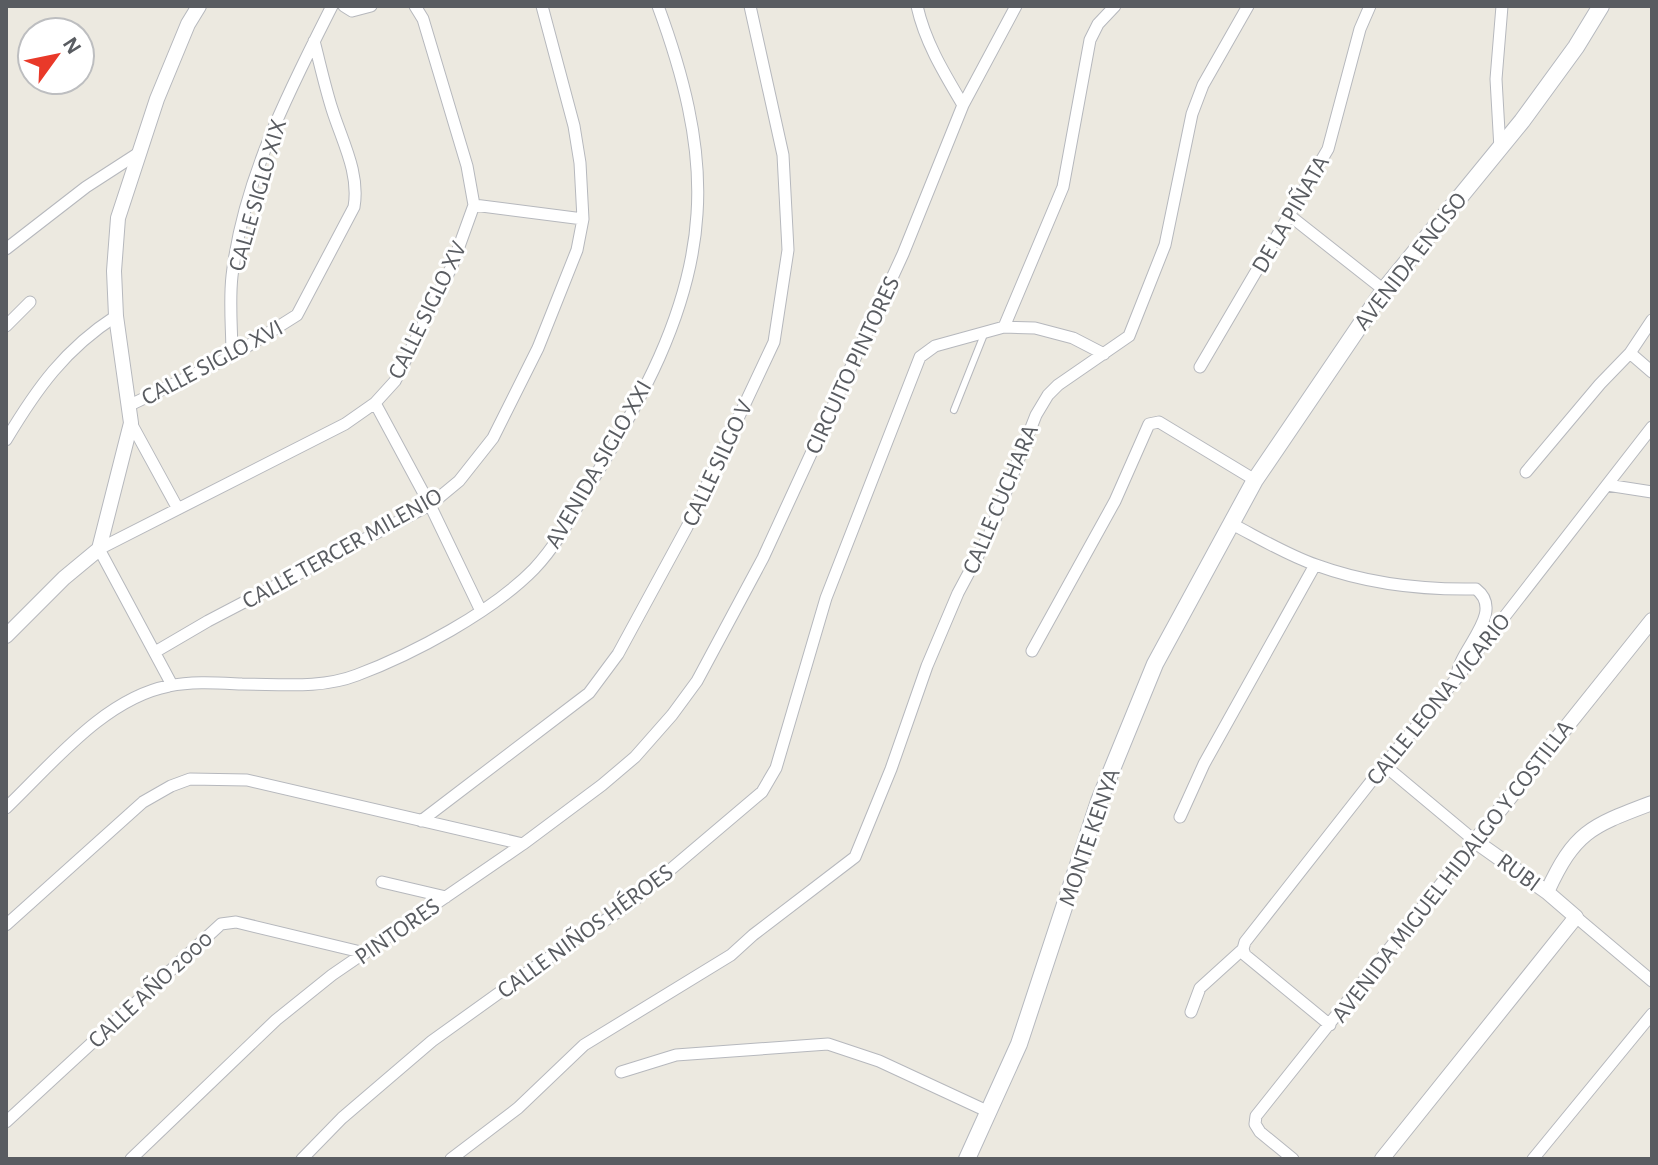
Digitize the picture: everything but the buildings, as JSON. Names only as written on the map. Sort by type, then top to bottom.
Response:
[{"type":"main road","name":"AVENIDA ENCISO","points":[[1232,524],[1255,480],[1384,290],[1500,149],[1576,47],[1601,6]]},
{"type":"main road","name":"MONTE KENYA","points":[[967,1159],[1019,1044],[1099,801],[1155,664],[1232,524]]},
{"type":"street","points":[[178,509],[131,423],[116,316],[114,271],[118,218],[137,154],[157,99],[199,6]]},
{"type":"street","points":[[314,41],[332,6]]},
{"type":"street","points":[[344,6],[352,11],[371,6]]},
{"type":"street","points":[[415,6],[423,19],[467,166],[474,205],[583,219]]},
{"type":"street","name":"CALLE TERCER MILENIO","points":[[155,652],[430,505],[459,481],[493,438],[538,348],[577,250],[583,219],[580,163],[574,126],[542,6]]},
{"type":"street","name":"AVENIDA SIGLO XXI","points":[[6,808],[98,721],[148,691],[172,685],[315,684],[354,677],[415,649],[481,611],[534,569],[557,540],[655,367],[678,313],[690,272],[698,212],[695,153],[686,94],[658,6]]},
{"type":"street","name":"CALLE SILGO V","points":[[421,821],[589,693],[608,671],[687,527],[774,342],[788,250],[783,155],[750,6]]},
{"type":"street","points":[[917,6],[939,64],[963,105]]},
{"type":"street","name":"CIRCUITO PINTORES","points":[[672,715],[697,681],[763,558],[903,254],[963,105],[1016,6]]},
{"type":"street","points":[[1004,327],[1063,187],[1090,40],[1098,24],[1115,6]]},
{"type":"street","name":"CALLE CUCHARA","points":[[451,1159],[518,1108],[584,1045],[711,969],[855,857],[880,799],[927,666],[958,593],[989,535],[1036,415],[1058,385],[1129,336],[1165,245],[1192,114],[1203,85],[1248,6]]},
{"type":"street","name":"DE LA PIÑATA","points":[[1200,367],[1328,149],[1360,29],[1370,6]]},
{"type":"street","points":[[1500,149],[1496,79],[1502,6]]},
{"type":"street","name":"CALLE SIGLO XVI","points":[[128,406],[232,356],[297,315],[354,207],[355,179],[331,108],[314,41]]},
{"type":"street","name":"CALLE SIGLO XIX","points":[[232,356],[232,279],[245,217],[271,132],[314,41]]},
{"type":"street","points":[[6,249],[86,187],[137,154]]},
{"type":"street","name":"CALLE SIGLO XV","points":[[99,549],[345,424],[375,403],[395,381],[452,266],[474,205]]},
{"type":"street","points":[[1289,215],[1384,290]]},
{"type":"street","points":[[6,326],[30,302]]},
{"type":"street","points":[[6,440],[57,365],[86,335],[116,316]]},
{"type":"street","points":[[1526,472],[1630,353],[1652,320]]},
{"type":"street","points":[[985,332],[1004,327],[1035,328],[1073,338],[1104,354]]},
{"type":"street","name":"CALLE NIÑOS HÉROES","points":[[302,1159],[342,1118],[432,1041],[631,903],[762,792],[776,768],[826,598],[920,357],[928,349],[985,332]]},
{"type":"street","points":[[1630,353],[1652,372]]},
{"type":"street","points":[[375,403],[430,505],[481,611]]},
{"type":"street","points":[[1032,651],[1115,501],[1149,424],[1153,421],[1169,427],[1255,480]]},
{"type":"street","points":[[6,636],[64,578],[99,549],[131,423]]},
{"type":"street","name":"CALLE LEONA VICARIO","points":[[1191,1012],[1200,988],[1243,949],[1245,942],[1456,679],[1652,427]]},
{"type":"street","points":[[1607,485],[1652,492]]},
{"type":"street","points":[[1232,524],[1315,565],[1409,587],[1476,589],[1484,595],[1488,606],[1486,616],[1457,667],[1456,679]]},
{"type":"street","points":[[99,549],[172,685]]},
{"type":"street","points":[[1180,817],[1204,764],[1315,565]]},
{"type":"street","name":"AVENIDA MIGUEL HIDALGO Y COSTILLA","points":[[1293,1159],[1260,1132],[1255,1124],[1256,1116],[1652,620]]},
{"type":"street","name":"PINTORES","points":[[131,1159],[276,1020],[332,975],[523,844],[635,757],[672,715]]},
{"type":"street","name":"RUBI","points":[[1384,765],[1475,841],[1547,892],[1652,981]]},
{"type":"street","points":[[6,925],[143,802],[190,779],[247,780],[523,844]]},
{"type":"street","points":[[1547,892],[1561,862],[1575,843],[1594,827],[1652,803]]},
{"type":"street","points":[[382,882],[446,897]]},
{"type":"street","points":[[1382,1159],[1576,917]]},
{"type":"street","name":"CALLE AÑO 2000","points":[[6,1122],[221,924],[236,922],[365,953]]},
{"type":"street","points":[[1243,949],[1245,955],[1330,1025]]},
{"type":"street","points":[[1533,1159],[1652,1014]]},
{"type":"street","points":[[621,1072],[676,1055],[828,1044],[879,1061],[989,1112]]},
{"type":"lane","points":[[954,410],[985,332]]}]
